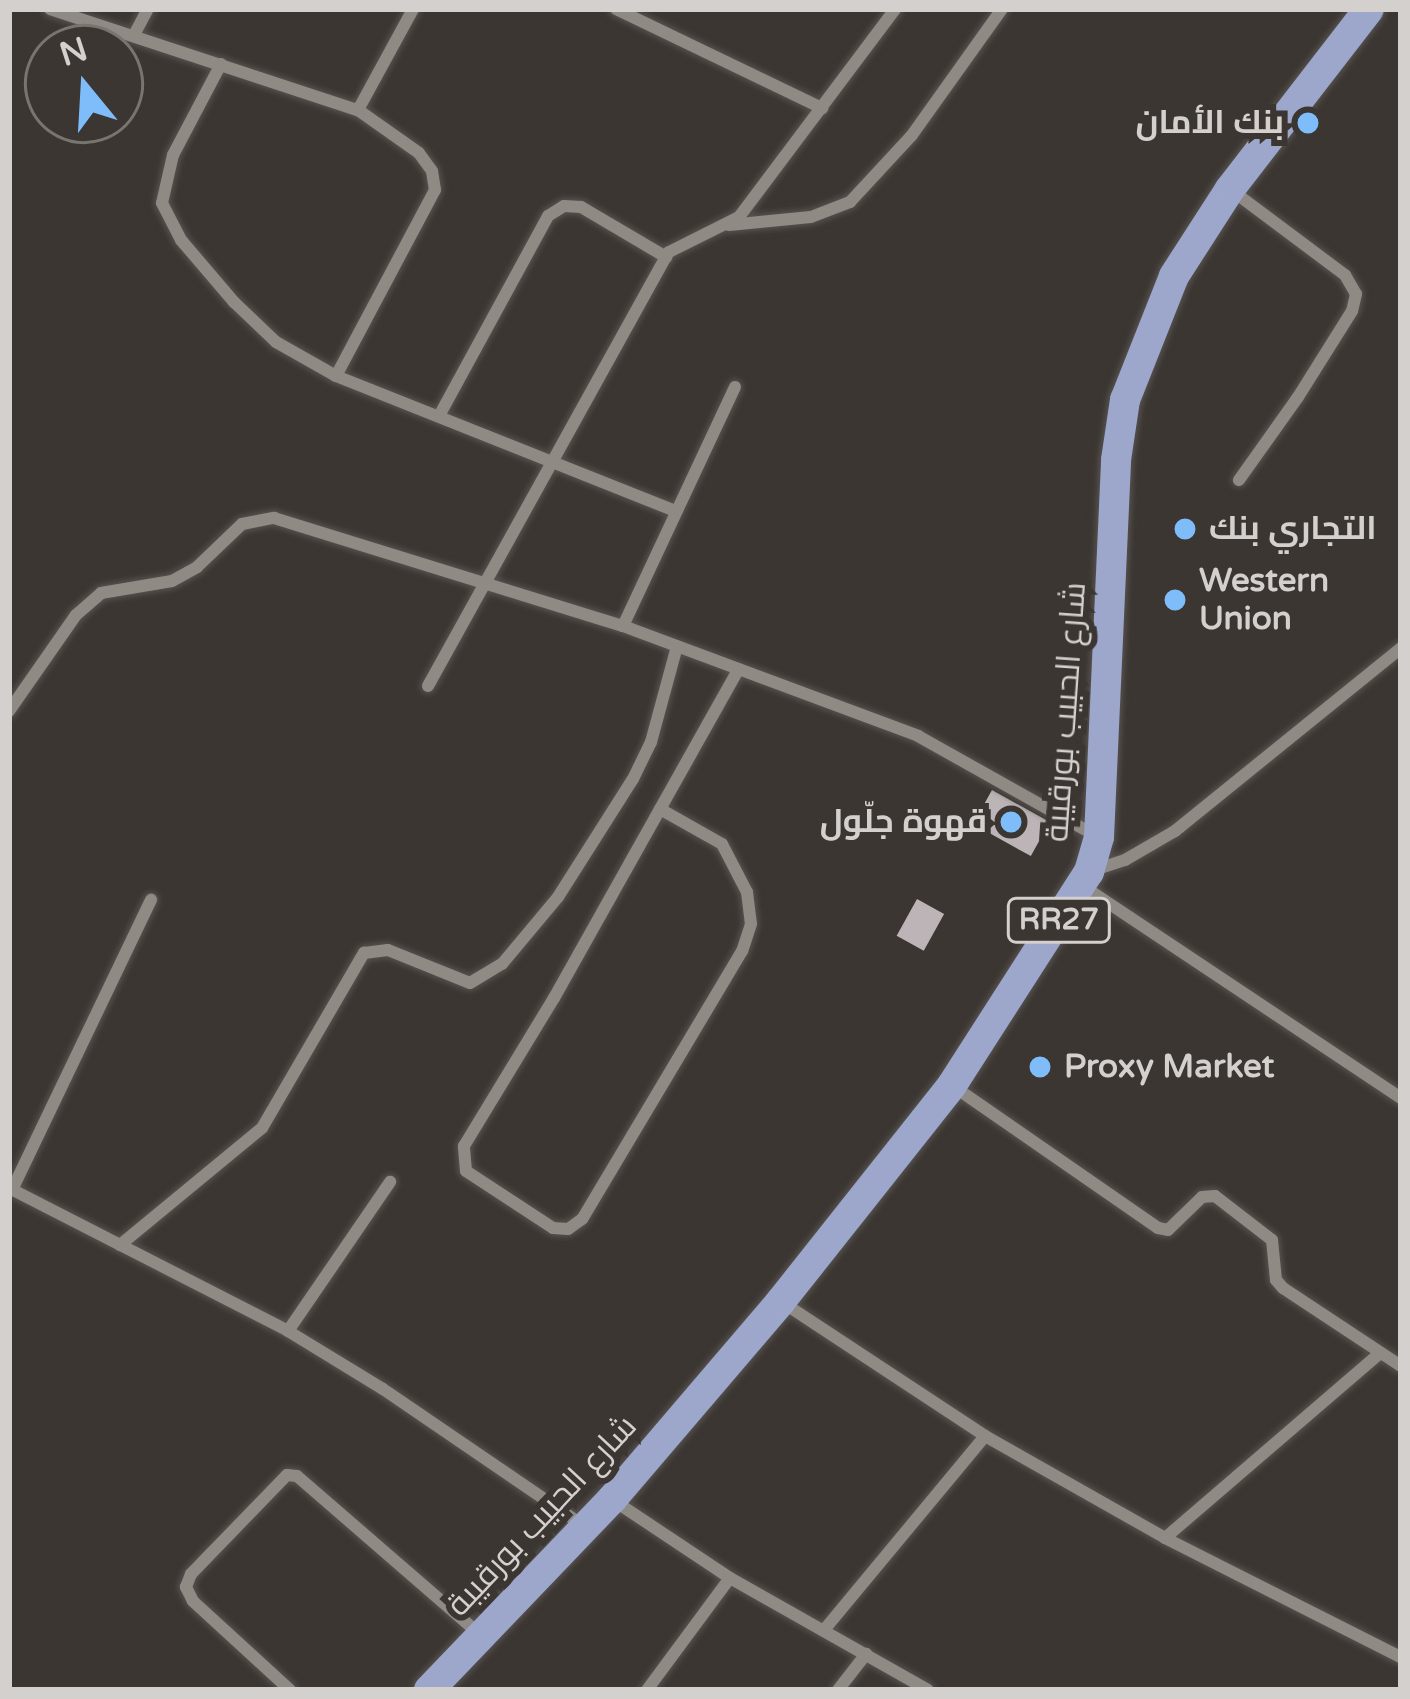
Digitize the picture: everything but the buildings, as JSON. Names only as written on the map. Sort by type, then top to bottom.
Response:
[{"type":"main road","name":"شارع الحبيب بورقيبة","points":[[429,1690],[612,1499],[781,1301],[952,1085],[1086,878],[1100,837],[1116,460],[1125,400],[1156,311],[1229,189],[1370,9]]},
{"type":"street","points":[[50,9],[100,24]]},
{"type":"street","points":[[358,110],[413,9]]},
{"type":"street","points":[[616,9],[822,108]]},
{"type":"street","points":[[729,224],[895,9]]},
{"type":"street","points":[[428,686],[480,585],[675,244],[729,224],[811,218],[850,202],[912,135],[998,13],[978,9]]},
{"type":"street","points":[[144,37],[358,110],[419,153],[432,171],[435,190],[336,376]]},
{"type":"street","points":[[221,64],[173,155],[162,203],[181,240],[234,302],[276,342],[336,376],[674,511]]},
{"type":"street","points":[[1229,189],[1345,275],[1356,294],[1352,311],[1298,397],[1239,480]]},
{"type":"street","points":[[439,416],[548,216],[564,206],[581,207],[666,257]]},
{"type":"street","points":[[623,626],[735,387]]},
{"type":"street","points":[[9,711],[76,616],[101,592],[172,581],[242,524],[262,517],[623,626],[918,736],[1100,837]]},
{"type":"street","points":[[119,1245],[262,1128],[364,953],[388,950],[470,983],[510,955],[558,897],[643,761],[677,646]]},
{"type":"street","points":[[1086,878],[1174,831],[1401,648]]},
{"type":"street","points":[[660,809],[714,837],[728,854],[747,892],[748,938],[582,1219],[568,1229],[553,1228],[466,1171],[461,1156],[739,669]]},
{"type":"street","points":[[1086,878],[1401,1098]]},
{"type":"street","points":[[151,900],[10,1189],[288,1331],[383,1389],[585,1527]]},
{"type":"street","points":[[952,1085],[1158,1228],[1168,1230],[1202,1197],[1215,1196],[1272,1240],[1279,1284],[1401,1366]]},
{"type":"street","points":[[288,1331],[390,1182]]},
{"type":"street","points":[[781,1301],[985,1436],[1165,1538],[1401,1657]]},
{"type":"street","points":[[1165,1538],[1379,1354]]},
{"type":"street","points":[[824,1630],[985,1436]]},
{"type":"street","points":[[290,1690],[193,1601],[187,1587],[191,1574],[287,1474],[297,1476],[480,1635]]},
{"type":"street","points":[[612,1499],[730,1578],[928,1690]]},
{"type":"street","points":[[647,1690],[730,1578]]},
{"type":"street","points":[[838,1690],[866,1654]]},
{"type":"place","name":"بنك الأمان","points":[[1308,123]]},
{"type":"place","name":"التجاري بنك","points":[[1185,529]]},
{"type":"place","name":"Western Union","points":[[1175,600]]},
{"type":"place","name":"قهوة جلّول","points":[[1011,822]]},
{"type":"place","name":"Proxy Market","points":[[1040,1067]]}]
